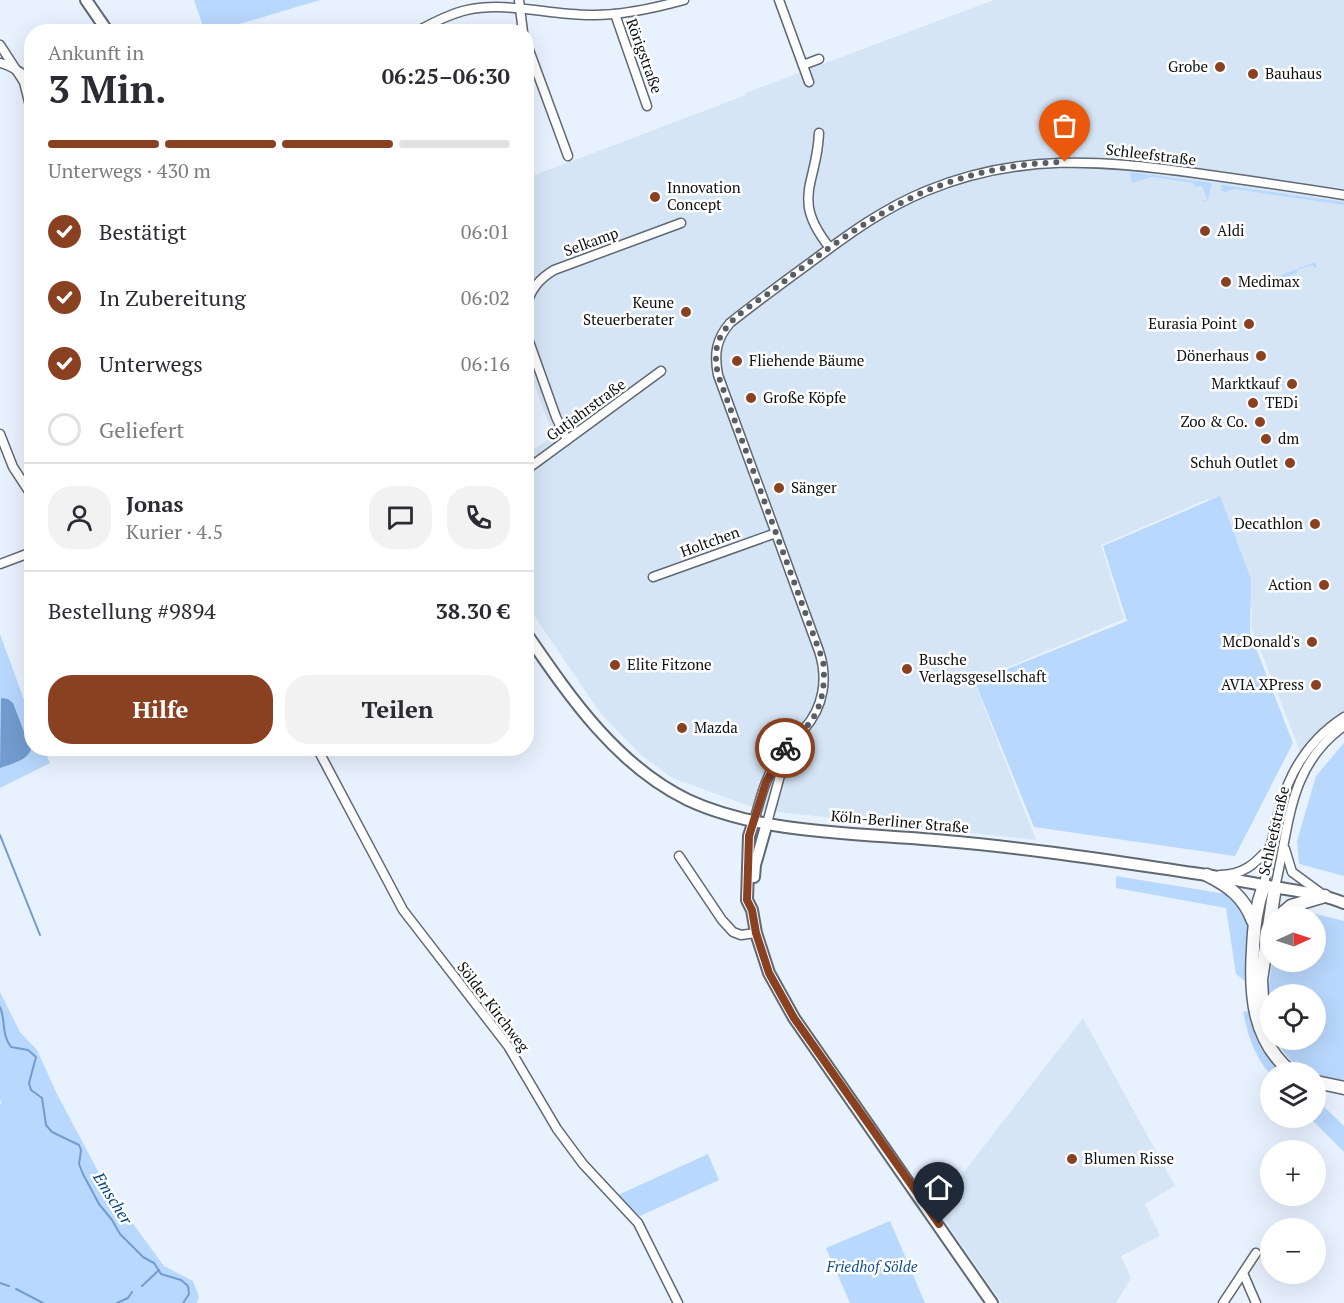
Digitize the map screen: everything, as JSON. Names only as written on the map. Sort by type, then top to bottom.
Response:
[{"type":"highway","points":[[1207,875],[1237,894],[1247,907],[1254,924]]},
{"type":"highway","points":[[1269,886],[1256,909],[1252,985],[1256,1017],[1268,1047],[1282,1062]]},
{"type":"highway","points":[[1269,886],[1269,906]]},
{"type":"highway","points":[[1291,906],[1325,896]]},
{"type":"highway","points":[[1279,1050],[1289,1062]]},
{"type":"highway","points":[[1326,1084],[1344,1088]]},
{"type":"highway","points":[[1326,1092],[1344,1095]]},
{"type":"main road","points":[[86,0],[102,24]]},
{"type":"main road","name":"Köln-Berliner Straße","points":[[534,644],[596,727],[639,768],[688,800],[723,813],[754,821],[813,829],[989,844],[1207,875],[1325,896],[1344,903]]},
{"type":"main road","points":[[752,910],[747,900],[747,887],[749,836],[754,821]]},
{"type":"main road","points":[[767,823],[755,865],[752,910],[756,933],[769,973],[794,1018],[992,1303]]},
{"type":"street","points":[[636,0],[639,11]]},
{"type":"street","points":[[431,24],[446,16],[466,10],[485,8],[520,5],[593,15],[639,11],[684,0]]},
{"type":"street","points":[[779,0],[809,82]]},
{"type":"street","points":[[520,5],[522,24]]},
{"type":"street","name":"Rörigstraße","points":[[615,14],[647,106]]},
{"type":"street","points":[[0,45],[24,84]]},
{"type":"street","points":[[803,65],[819,59]]},
{"type":"street","points":[[0,63],[13,67],[24,75]]},
{"type":"street","points":[[534,64],[568,156]]},
{"type":"street","points":[[819,133],[807,198],[808,209],[815,228],[830,248]]},
{"type":"street","name":"Schleefstraße","points":[[767,823],[781,772],[820,700],[824,681],[823,661],[718,375],[717,345],[730,323],[830,248],[886,210],[924,191],[967,176],[1031,164],[1078,162],[1123,164],[1344,195]]},
{"type":"street","name":"Selkamp","points":[[534,287],[554,270],[681,223]]},
{"type":"street","points":[[534,355],[556,417],[567,440]]},
{"type":"street","name":"Gutjahrstraße","points":[[534,464],[661,372]]},
{"type":"street","points":[[0,434],[13,467],[24,484]]},
{"type":"street","name":"Holtchen","points":[[653,577],[776,533]]},
{"type":"street","points":[[0,564],[24,557]]},
{"type":"street","name":"Schleefstraße","points":[[1269,886],[1269,848],[1283,795],[1299,762],[1320,736],[1344,717]]},
{"type":"street","name":"Schleefstraße","points":[[1269,886],[1284,839],[1293,797],[1302,775],[1317,752],[1344,726]]},
{"type":"street","name":"Schleefstraße","points":[[754,821],[771,770],[786,747],[802,732]]},
{"type":"street","name":"Sölder Kirchweg","points":[[321,756],[403,910],[508,1046],[564,1138],[583,1164],[638,1223],[678,1303]]},
{"type":"street","points":[[1284,839],[1286,857],[1292,872],[1325,896]]},
{"type":"street","name":"Schleefstraße","points":[[1207,875],[1224,875],[1246,870],[1255,864],[1269,848]]},
{"type":"street","points":[[679,856],[722,920],[733,932],[741,935],[756,933]]},
{"type":"street","points":[[1223,1303],[1256,1253]]},
{"type":"street","points":[[1243,1273],[1256,1303]]},
{"type":"shaded area","points":[[994,0],[1344,0],[1344,734],[1305,764],[1251,626],[1252,610],[1208,499],[1101,545],[1124,619],[974,681],[1036,840],[760,810],[672,778],[641,755],[601,714],[534,615],[534,449],[553,436],[534,383],[534,175],[746,95],[745,93]]},
{"type":"shaded area","points":[[1,698],[13,703],[24,732],[24,756],[26,756],[0,768]]},
{"type":"shaded area","points":[[1083,1018],[1175,1186],[1145,1204],[1160,1236],[1121,1256],[1131,1278],[1116,1303],[1002,1303],[936,1208]]},
{"type":"green space","points":[[194,0],[320,0],[239,24],[202,24]]},
{"type":"green space","points":[[1130,172],[1212,183],[1208,200],[1203,202],[1207,199],[1202,186],[1195,187],[1193,183],[1152,177],[1132,183]]},
{"type":"green space","points":[[1222,185],[1344,202],[1344,205],[1235,189],[1224,192],[1221,190]]},
{"type":"green space","points":[[1315,262],[1317,267],[1315,268],[1312,265],[1297,270],[1297,273],[1256,289],[1251,283],[1253,280],[1256,285]]},
{"type":"green space","points":[[1220,496],[1251,579],[1250,633],[1293,743],[1235,856],[1034,827],[975,682],[1127,621],[1103,546]]},
{"type":"green space","points":[[0,634],[24,700],[24,756],[47,756],[50,763],[0,788]]},
{"type":"green space","points":[[1344,743],[1344,876],[1299,864],[1297,841],[1316,776]]},
{"type":"green space","points":[[1116,876],[1226,894],[1237,901],[1243,909],[1248,929],[1246,982],[1236,974],[1226,908],[1116,888]]},
{"type":"green space","points":[[1326,916],[1344,921],[1344,1084],[1326,1080],[1326,1062],[1293,1062],[1283,1050],[1326,1050],[1326,984],[1269,984],[1271,972],[1326,972]]},
{"type":"green space","points":[[0,992],[20,1032],[37,1050],[57,1094],[100,1175],[164,1266],[193,1281],[199,1297],[197,1303],[0,1303],[0,1104],[2,1103],[0,1100]]},
{"type":"green space","points":[[1251,1010],[1260,1026],[1260,1050],[1274,1050],[1281,1062],[1261,1062],[1250,1037],[1243,1012]]},
{"type":"green space","points":[[1326,1109],[1344,1126],[1344,1152],[1320,1128],[1326,1128]]},
{"type":"green space","points":[[708,1154],[719,1180],[640,1216],[618,1195]]},
{"type":"green space","name":"Friedhof Sölde","points":[[890,1221],[925,1303],[850,1303],[826,1248]]},
{"type":"waterway","points":[[0,835],[40,935]]},
{"type":"waterway","name":"Emscher","points":[[0,1007],[6,1037],[11,1047],[28,1050],[36,1057],[29,1083],[31,1090],[42,1098],[46,1125],[52,1132],[79,1145],[81,1150],[79,1164],[83,1174],[99,1204],[120,1234],[143,1257],[154,1263],[161,1274],[181,1280],[188,1286],[189,1294],[183,1303]]},
{"type":"waterway","points":[[142,1286],[159,1270]]},
{"type":"waterway","points":[[0,1283],[9,1286]]},
{"type":"waterway","points":[[16,1289],[43,1303]]},
{"type":"waterway","points":[[117,1303],[128,1298],[132,1292]]},
{"type":"way so far","points":[[785,748],[802,732],[817,710],[823,690],[823,661],[718,375],[716,353],[720,338],[730,323],[847,235],[886,210],[924,191],[967,176],[1031,164],[1065,162]]},
{"type":"place","name":"Grobe","points":[[1220,67]]},
{"type":"place","name":"Bauhaus","points":[[1253,74]]},
{"type":"place","name":"Innovation Concept","points":[[655,197]]},
{"type":"place","name":"Aldi","points":[[1205,231]]},
{"type":"place","name":"Medimax","points":[[1226,282]]},
{"type":"place","name":"Keune Steuerberater","points":[[686,312]]},
{"type":"place","name":"Eurasia Point","points":[[1249,324]]},
{"type":"place","name":"Dönerhaus","points":[[1261,356]]},
{"type":"place","name":"Fliehende Bäume","points":[[737,361]]},
{"type":"place","name":"Marktkauf","points":[[1292,384]]},
{"type":"place","name":"Große Köpfe","points":[[751,398]]},
{"type":"place","name":"TEDi","points":[[1253,403]]},
{"type":"place","name":"Zoo & Co.","points":[[1260,422]]},
{"type":"place","name":"dm","points":[[1266,439]]},
{"type":"place","name":"Schuh Outlet","points":[[1290,463]]},
{"type":"place","name":"Sänger","points":[[779,488]]},
{"type":"place","name":"Decathlon","points":[[1315,524]]},
{"type":"place","name":"Action","points":[[1324,585]]},
{"type":"place","name":"McDonald's","points":[[1312,642]]},
{"type":"place","name":"Elite Fitzone","points":[[615,665]]},
{"type":"place","name":"Busche Verlagsgesellschaft","points":[[907,669]]},
{"type":"place","name":"AVIA XPress","points":[[1316,685]]},
{"type":"place","name":"Mazda","points":[[682,728]]},
{"type":"place","name":"Blumen Risse","points":[[1072,1159]]},
{"type":"route","points":[[785,748],[766,782],[749,836],[747,900],[752,910],[756,933],[769,973],[794,1018],[939,1224]]}]
